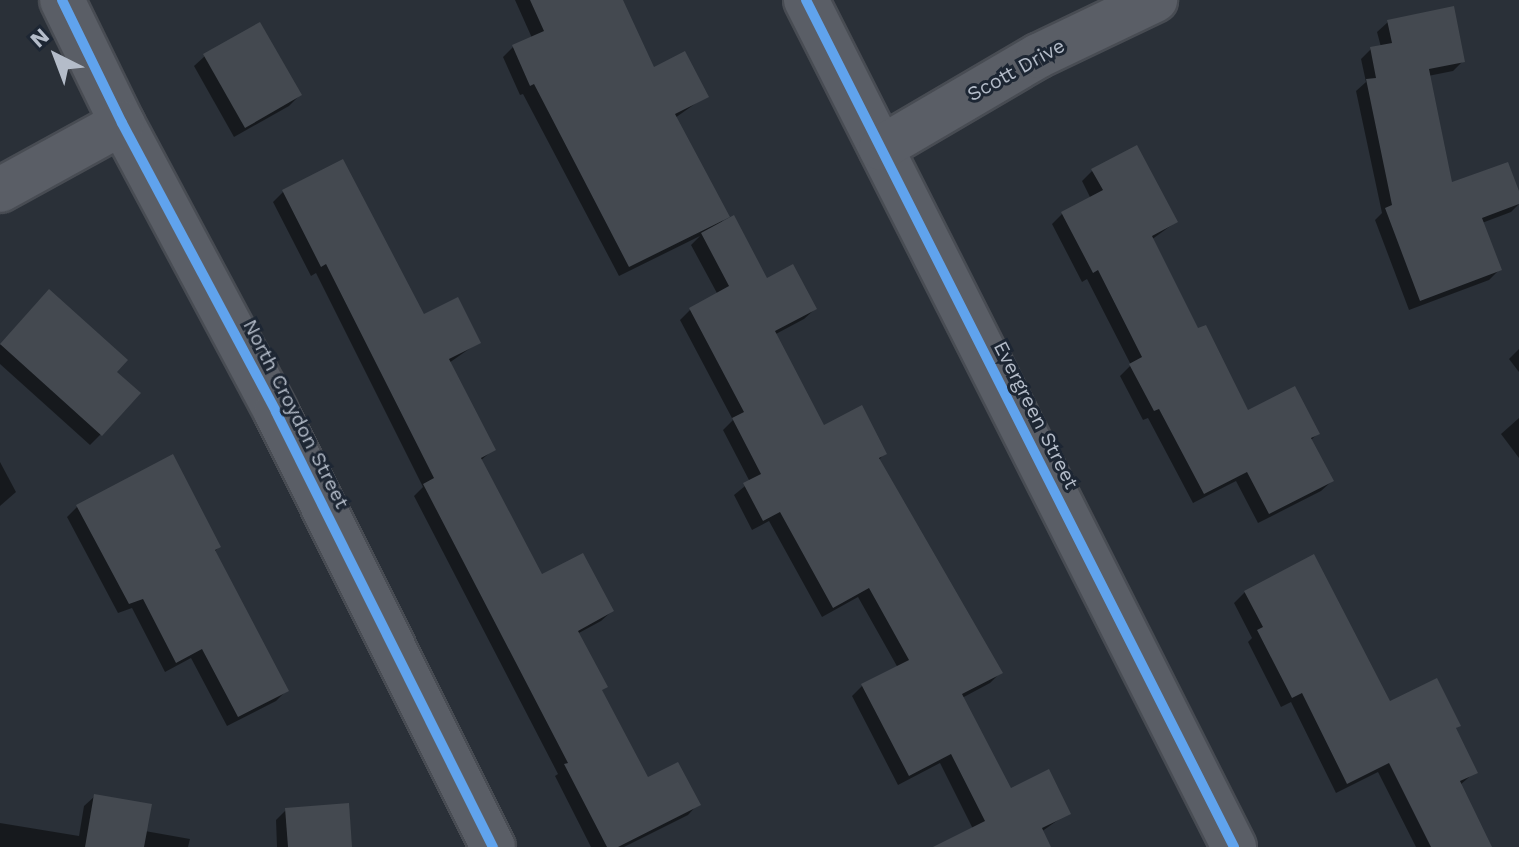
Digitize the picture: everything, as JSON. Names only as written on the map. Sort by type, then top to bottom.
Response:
[{"type":"street","name":"North Croydon Street","points":[[62,0],[122,123],[276,412],[493,847]]},
{"type":"street","name":"Evergreen Street","points":[[806,0],[1234,847]]},
{"type":"street","name":"Scott Drive","points":[[881,148],[1038,56],[1155,0]]},
{"type":"street","points":[[0,190],[122,123]]},
{"type":"building","points":[[530,0],[623,0],[654,67],[685,51],[709,97],[675,114],[730,217],[629,267],[534,84],[530,86],[512,45],[544,31]]},
{"type":"building","points":[[1454,6],[1465,62],[1429,69],[1452,182],[1508,162],[1519,191],[1519,204],[1482,218],[1502,270],[1420,301],[1385,208],[1392,205],[1366,79],[1376,78],[1370,47],[1392,43],[1387,20]]},
{"type":"building","points":[[260,22],[302,95],[245,128],[203,54]]},
{"type":"building","points":[[1137,145],[1178,222],[1152,236],[1198,328],[1206,325],[1248,410],[1295,386],[1320,434],[1311,438],[1334,481],[1269,514],[1247,472],[1204,494],[1159,409],[1154,411],[1129,364],[1142,357],[1098,270],[1093,273],[1061,212],[1103,190],[1091,169]]},
{"type":"building","points":[[343,159],[424,314],[458,297],[481,343],[449,359],[496,450],[481,458],[542,574],[583,553],[614,611],[578,631],[608,687],[602,690],[648,777],[678,762],[701,805],[618,847],[607,847],[564,764],[568,763],[423,484],[434,478],[326,264],[321,267],[282,190]]},
{"type":"building","points":[[734,215],[767,278],[793,264],[817,309],[775,331],[824,425],[862,405],[887,454],[879,458],[1003,673],[962,694],[1011,788],[1049,769],[1071,814],[1042,828],[1051,847],[933,847],[985,821],[951,754],[909,776],[861,684],[909,660],[869,588],[833,608],[780,512],[763,521],[743,483],[761,474],[732,418],[744,412],[689,308],[729,286],[701,233]]},
{"type":"building","points":[[49,289],[128,360],[117,372],[141,393],[102,436],[0,344]]},
{"type":"building","points":[[173,454],[221,547],[215,550],[289,691],[238,717],[202,649],[176,663],[143,599],[129,604],[76,505]]},
{"type":"building","points":[[1314,554],[1390,701],[1437,678],[1461,726],[1456,728],[1478,773],[1460,781],[1492,847],[1431,847],[1389,763],[1347,784],[1302,693],[1292,698],[1257,630],[1263,627],[1244,591]]},
{"type":"building","points":[[94,794],[152,804],[144,847],[85,847]]},
{"type":"building","points":[[349,803],[352,847],[288,847],[285,808]]},
{"type":"cycle path","points":[[62,0],[122,123],[276,412],[493,847]]},
{"type":"cycle path","points":[[806,0],[1234,847]]}]
